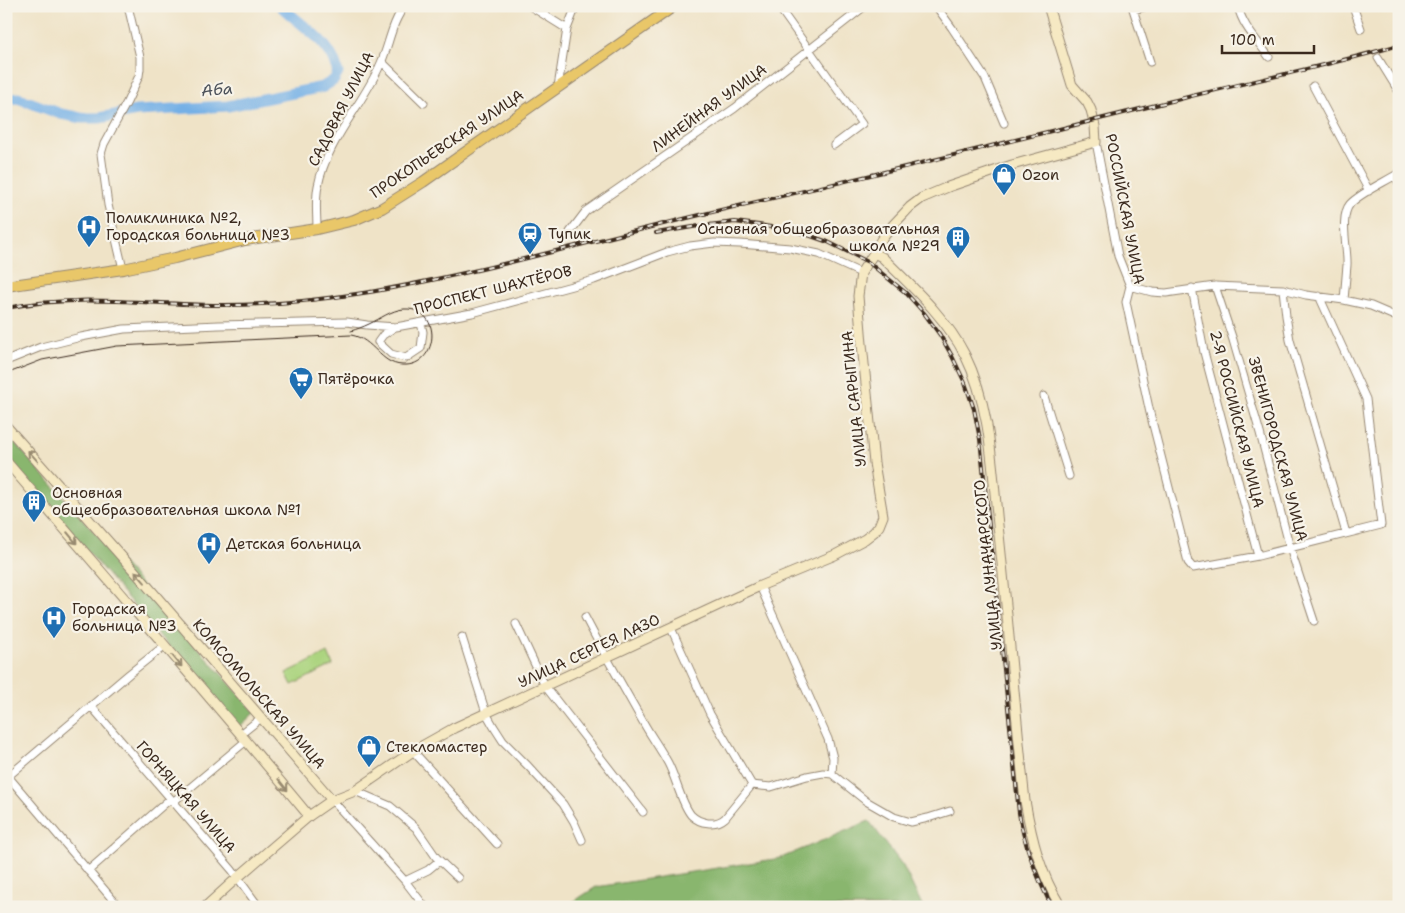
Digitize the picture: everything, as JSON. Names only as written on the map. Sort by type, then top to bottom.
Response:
[{"type":"main road","name":"ПРОКОПЬЕВСКАЯ УЛИЦА","points":[[6,286],[123,269],[245,240],[354,220],[382,208],[423,182],[674,6]]},
{"type":"main road","name":"РОССИЙСКАЯ УЛИЦА","points":[[1048,6],[1072,85],[1087,102],[1091,110],[1096,142]]},
{"type":"main road","name":"УЛИЦА САРЫГИНА","points":[[864,539],[879,526],[883,516],[874,463],[862,344],[858,296],[861,273],[881,240],[910,207],[922,198],[1012,164],[1096,142]]},
{"type":"main road","name":"УЛИЦА ЛУНАЧАРСКОГО","points":[[874,253],[882,257],[930,304],[954,335],[966,357],[981,397],[988,435],[1029,827],[1037,857],[1045,877],[1061,907]]},
{"type":"main road","name":"КОМСОМОЛЬСКАЯ УЛИЦА","points":[[6,426],[238,689],[332,800]]},
{"type":"main road","points":[[6,461],[244,738],[308,816],[205,907]]},
{"type":"main road","name":"УЛИЦА СЕРГЕЯ ЛАЗО","points":[[308,816],[332,800],[355,791],[412,751],[454,728],[760,586],[835,555],[864,539]]},
{"type":"street","points":[[123,269],[108,205],[101,154],[104,144],[139,76],[140,57],[128,6]]},
{"type":"street","name":"САДОВАЯ УЛИЦА","points":[[317,228],[318,186],[326,162],[350,115],[374,78],[405,6]]},
{"type":"street","points":[[530,6],[568,29]]},
{"type":"street","points":[[558,87],[568,29],[576,6]]},
{"type":"street","points":[[778,6],[862,124],[834,145]]},
{"type":"street","name":"ЛИНЕЙНАЯ УЛИЦА","points":[[570,232],[586,211],[734,108],[865,6]]},
{"type":"street","points":[[936,6],[985,78],[1004,123]]},
{"type":"street","points":[[1148,6],[1133,8],[1150,62]]},
{"type":"street","points":[[1238,6],[1244,23],[1269,56]]},
{"type":"street","points":[[1353,6],[1361,30]]},
{"type":"street","points":[[1378,58],[1399,92]]},
{"type":"street","points":[[382,62],[424,103]]},
{"type":"street","points":[[1313,86],[1369,191]]},
{"type":"street","name":"РОССИЙСКАЯ УЛИЦА","points":[[1096,142],[1118,256],[1130,286],[1126,302],[1148,403],[1188,562],[1193,568],[1258,556]]},
{"type":"street","points":[[1344,300],[1347,263],[1344,221],[1346,210],[1350,204],[1369,191],[1397,178]]},
{"type":"street","name":"ПРОСПЕКТ ШАХТЁРОВ","points":[[6,361],[41,347],[124,329],[347,322],[396,327],[421,323],[486,309],[594,280],[667,252],[690,246],[714,243],[790,248],[819,254],[861,273]]},
{"type":"street","points":[[1130,286],[1152,292],[1166,293],[1215,286],[1283,289],[1371,306],[1399,318]]},
{"type":"street","name":"ЗВЕНИГОРОДСКАЯ УЛИЦА","points":[[1215,286],[1233,340],[1290,548],[1314,621]]},
{"type":"street","name":"2-Я РОССИЙСКАЯ УЛИЦА","points":[[1192,288],[1204,352],[1258,556]]},
{"type":"street","points":[[1283,289],[1290,340],[1346,534]]},
{"type":"street","points":[[1258,556],[1381,525],[1366,399],[1319,296]]},
{"type":"street","points":[[396,327],[384,335],[378,342],[390,354],[406,358],[422,348],[424,332],[421,323]]},
{"type":"street","points":[[1044,396],[1069,476]]},
{"type":"street","points":[[760,586],[830,744],[834,758],[832,774]]},
{"type":"street","points":[[585,617],[606,658],[668,763],[686,808],[693,816],[702,822],[714,824],[720,822],[752,785]]},
{"type":"street","points":[[516,624],[545,686],[643,812]]},
{"type":"street","points":[[671,628],[710,714],[752,785],[771,787],[807,776],[823,773],[832,774],[866,801],[894,817],[911,822],[950,811]]},
{"type":"street","points":[[462,637],[486,713],[497,733],[563,804],[582,840]]},
{"type":"street","points":[[119,907],[7,776],[164,646]]},
{"type":"street","name":"ГОРНЯЦКАЯ УЛИЦА","points":[[90,706],[232,870],[259,907]]},
{"type":"street","points":[[88,870],[244,738],[261,718]]},
{"type":"street","points":[[412,751],[497,844]]},
{"type":"street","points":[[355,791],[390,806],[416,828],[439,861],[458,878]]},
{"type":"street","points":[[332,800],[425,907]]},
{"type":"street","points":[[404,881],[428,870],[439,861]]},
{"type":"green space","points":[[6,433],[255,712],[238,728],[6,455]]},
{"type":"green space","points":[[328,653],[333,665],[292,685],[286,673]]},
{"type":"green space","points":[[869,821],[903,866],[923,907],[565,907],[596,887],[781,858]]},
{"type":"waterway","name":"Аба","points":[[6,99],[18,98],[61,114],[82,118],[99,118],[137,111],[228,106],[323,87],[334,80],[338,73],[329,52],[315,35],[281,6]]},
{"type":"tram line","points":[[6,374],[42,360],[117,346],[351,335],[366,341],[394,364],[402,365],[414,363],[424,357],[432,337],[431,327],[426,317],[417,311],[404,309],[390,313],[351,331]]},
{"type":"railway","points":[[6,308],[57,301],[213,305],[269,304],[393,288],[482,269],[695,216],[897,169],[1211,91],[1345,60],[1399,45]]},
{"type":"railway","points":[[656,233],[735,222],[795,231],[828,242],[868,262],[906,293],[940,335],[965,383],[974,409],[980,439],[1019,813],[1032,861],[1052,907]]},
{"type":"place","name":"Ozon","points":[[1004,196]]},
{"type":"place","name":"Поликлиника №2, Городская больница №3","points":[[89,248]]},
{"type":"place","name":"Тупик","points":[[530,255]]},
{"type":"place","name":"Основная общеобразовательная школа №29","points":[[958,259]]},
{"type":"place","name":"Пятёрочка","points":[[301,400]]},
{"type":"place","name":"Основная общеобразовательная школа №1","points":[[34,523]]},
{"type":"place","name":"Детская больница","points":[[209,565]]},
{"type":"place","name":"Городская больница №3","points":[[54,639]]},
{"type":"place","name":"Стекломастер","points":[[369,768]]}]
